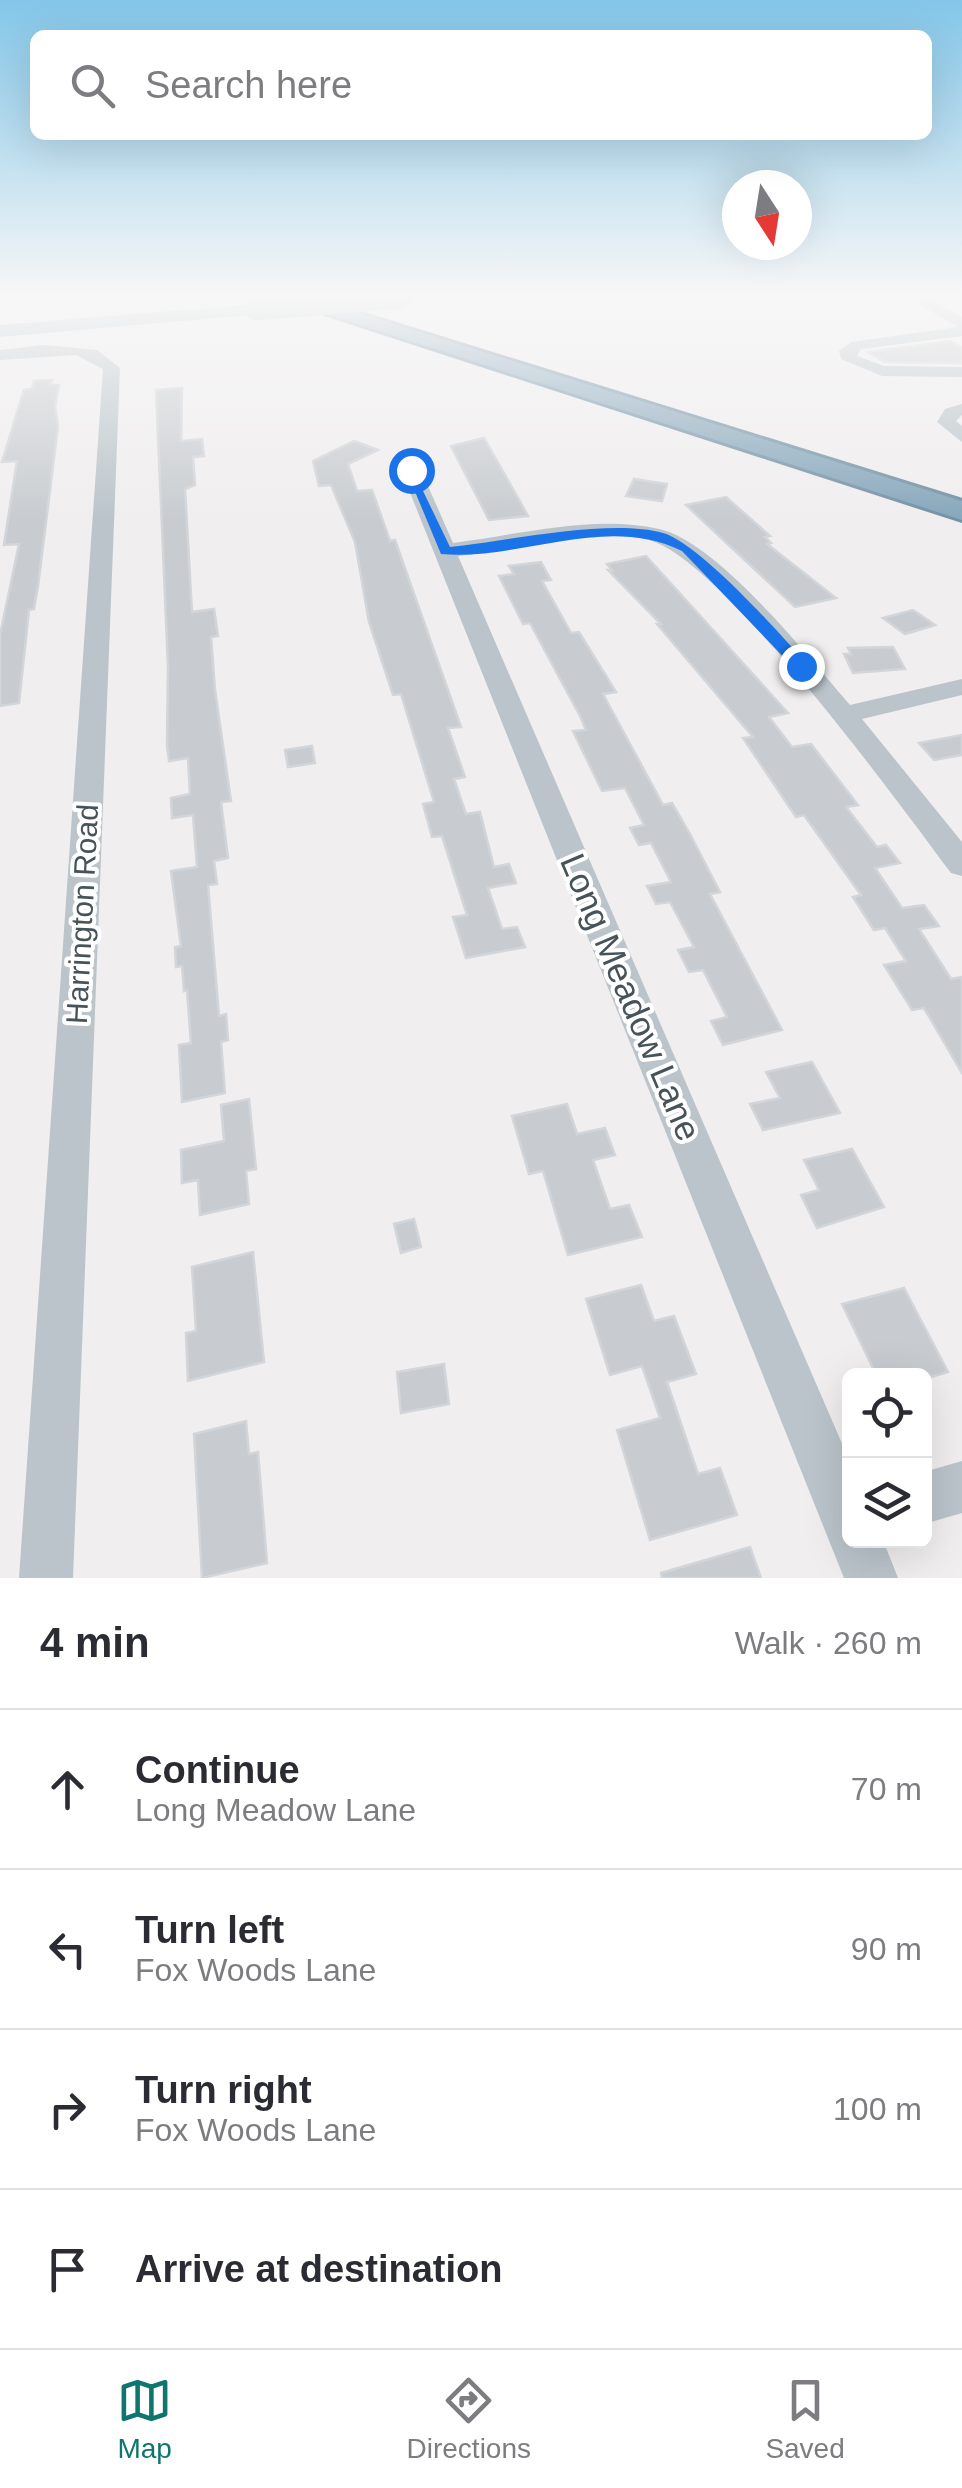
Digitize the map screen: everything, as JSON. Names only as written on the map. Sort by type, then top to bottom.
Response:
[{"type":"highway","points":[[521,372],[962,511]]},
{"type":"highway","points":[[592,372],[962,484]]},
{"type":"street","name":"Harrington Road","points":[[46,1578],[112,372]]},
{"type":"street","points":[[933,372],[962,372]]},
{"type":"street","points":[[962,409],[951,413],[946,422],[962,436]]},
{"type":"street","name":"Long Meadow Lane","points":[[411,470],[842,1507]]},
{"type":"street","points":[[446,552],[618,532],[676,541],[755,617],[842,714],[962,865]]},
{"type":"street","points":[[842,714],[931,698],[962,686]]},
{"type":"street","points":[[932,1496],[962,1487]]},
{"type":"street","name":"Long Meadow Lane","points":[[859,1548],[871,1578]]},
{"type":"building","points":[[52,380],[50,385],[59,385],[55,407],[58,426],[38,586],[34,609],[29,610],[19,703],[0,706],[0,635],[19,544],[4,545],[17,461],[2,462],[24,390],[32,389],[34,381]]},
{"type":"building","points":[[182,388],[181,441],[202,439],[204,456],[193,457],[195,485],[185,489],[192,612],[214,609],[218,636],[211,637],[215,690],[231,801],[221,802],[228,858],[214,861],[217,884],[208,885],[219,1016],[226,1014],[228,1040],[221,1042],[225,1093],[182,1102],[179,1045],[191,1043],[187,990],[184,991],[182,966],[176,967],[175,947],[181,946],[171,871],[197,867],[193,815],[172,818],[171,798],[190,794],[188,758],[169,761],[167,745],[168,666],[156,390]]},
{"type":"building","points":[[484,438],[528,516],[489,520],[451,446]]},
{"type":"building","points":[[354,441],[378,450],[348,464],[357,491],[372,490],[390,541],[395,540],[461,727],[448,728],[465,777],[454,779],[466,814],[480,812],[494,867],[509,864],[516,883],[488,888],[502,929],[517,927],[525,947],[466,958],[453,917],[467,915],[442,836],[432,837],[423,804],[434,802],[401,694],[393,695],[369,622],[355,542],[331,485],[319,486],[313,461]]},
{"type":"building","points":[[634,479],[667,484],[662,501],[626,496]]},
{"type":"building","points":[[726,497],[770,536],[765,537],[771,543],[767,544],[836,598],[795,607],[686,505]]},
{"type":"building","points":[[646,556],[788,713],[769,717],[792,747],[811,744],[858,805],[846,807],[877,847],[886,845],[900,863],[875,868],[902,908],[924,905],[939,926],[919,929],[951,979],[962,977],[962,1073],[924,1008],[912,1010],[884,965],[906,961],[885,928],[874,930],[853,897],[861,895],[804,815],[796,817],[743,738],[753,737],[657,624],[661,624],[608,570],[612,570],[607,564]]},
{"type":"building","points":[[541,562],[551,580],[542,581],[571,633],[579,632],[616,692],[603,694],[663,805],[672,803],[720,892],[710,894],[782,1030],[723,1045],[711,1021],[727,1017],[703,970],[689,972],[678,950],[694,947],[670,902],[656,904],[647,886],[671,882],[651,843],[639,845],[630,828],[644,825],[625,788],[602,791],[573,731],[586,730],[580,716],[530,623],[523,624],[499,576],[514,574],[509,566]]},
{"type":"building","points":[[913,610],[935,625],[905,634],[883,618]]},
{"type":"building","points":[[893,647],[905,669],[853,673],[844,654],[851,654],[848,648]]},
{"type":"building","points":[[962,735],[962,755],[934,760],[919,743]]},
{"type":"building","points":[[312,746],[315,763],[288,767],[285,750]]},
{"type":"building","points":[[812,1062],[840,1113],[763,1130],[750,1104],[780,1098],[766,1072]]},
{"type":"building","points":[[249,1099],[256,1169],[246,1171],[249,1204],[200,1215],[198,1180],[182,1183],[181,1150],[224,1141],[221,1105]]},
{"type":"building","points":[[567,1104],[577,1134],[605,1128],[615,1155],[593,1160],[610,1209],[629,1205],[642,1237],[568,1255],[543,1171],[529,1174],[512,1116]]},
{"type":"building","points":[[852,1149],[884,1207],[817,1228],[801,1195],[819,1190],[804,1160]]},
{"type":"building","points":[[414,1219],[421,1247],[401,1253],[394,1224]]},
{"type":"building","points":[[253,1252],[264,1362],[188,1381],[186,1333],[196,1331],[192,1267]]},
{"type":"building","points":[[641,1285],[654,1321],[674,1316],[696,1374],[667,1382],[698,1474],[720,1468],[737,1515],[650,1540],[617,1430],[660,1418],[642,1366],[610,1375],[586,1299]]},
{"type":"building","points":[[904,1288],[948,1372],[932,1377],[932,1368],[873,1368],[842,1304]]},
{"type":"building","points":[[444,1364],[449,1404],[401,1413],[397,1372]]},
{"type":"building","points":[[246,1421],[249,1454],[258,1452],[267,1563],[202,1578],[194,1434]]},
{"type":"building","points":[[750,1547],[761,1578],[662,1578],[661,1573]]},
{"type":"route","points":[[411,470],[446,552],[618,532],[661,536],[686,549],[801,666]]}]
